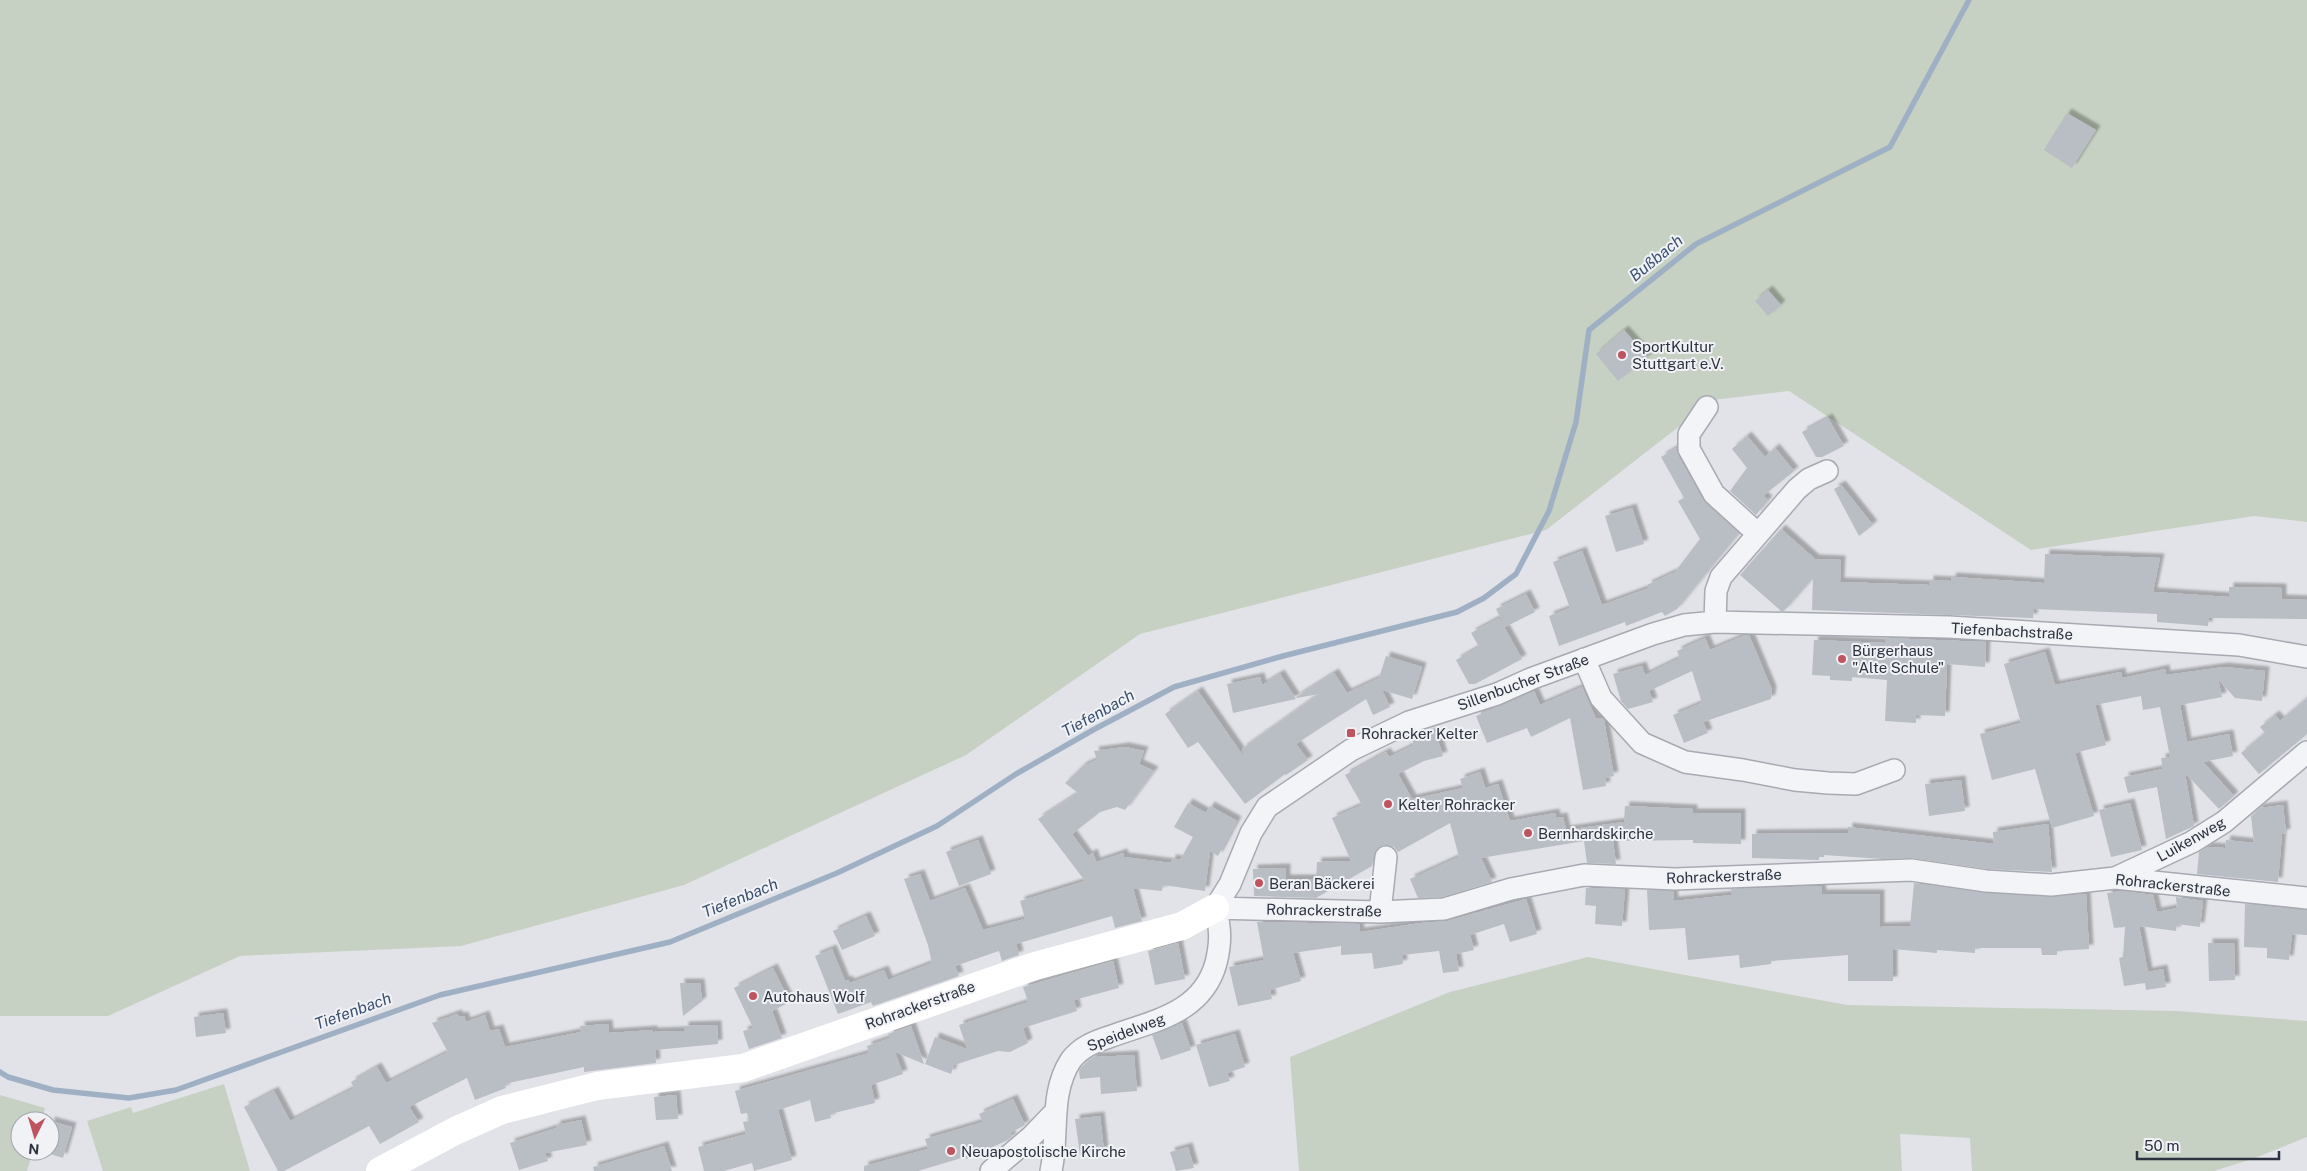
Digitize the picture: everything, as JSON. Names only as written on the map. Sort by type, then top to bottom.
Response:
[{"type":"street","points":[[1707,407],[1689,434],[1689,449],[1714,494],[1757,533]]},
{"type":"street","points":[[1715,622],[1716,591],[1721,576],[1797,489],[1809,479],[1827,471]]},
{"type":"street","name":"Tiefenbachstraße","points":[[1715,622],[1949,627],[2239,645],[2307,657]]},
{"type":"street","name":"Sillenbucher Straße","points":[[1215,908],[1230,884],[1251,833],[1268,808],[1287,792],[1351,750],[1409,722],[1497,694],[1584,659],[1684,625],[1715,622]]},
{"type":"street","points":[[1584,659],[1601,698],[1642,743],[1685,762],[1795,780],[1828,783],[1856,784],[1894,770]]},
{"type":"street","name":"Luikenweg","points":[[2115,878],[2192,842],[2224,822],[2307,752]]},
{"type":"street","points":[[1380,912],[1386,857]]},
{"type":"street","name":"Rohrackerstraße","points":[[380,1171],[502,1110],[598,1086],[743,1068],[1035,966],[1182,926],[1215,908],[1380,912],[1444,909],[1511,889],[1584,875],[1675,879],[1911,870],[1986,881],[2051,885],[2115,878],[2307,898]]},
{"type":"street","name":"Speidelweg","points":[[1052,1171],[1056,1112],[1062,1080],[1070,1061],[1080,1049],[1096,1041],[1179,1012],[1197,999],[1213,972],[1220,948],[1221,928],[1215,908]]},
{"type":"street","points":[[991,1171],[1031,1137],[1056,1112]]},
{"type":"green space","points":[[0,0],[2307,0],[2307,522],[2254,516],[2031,550],[1789,391],[1713,400],[1546,530],[1140,634],[966,755],[684,885],[461,946],[240,956],[108,1016],[0,1016]]},
{"type":"green space","points":[[1588,957],[1847,1005],[2177,1011],[2307,1021],[2307,1137],[2255,1158],[2214,1171],[1972,1171],[1970,1138],[1900,1134],[1902,1171],[1299,1171],[1290,1057],[1450,992]]},
{"type":"green space","points":[[224,1084],[250,1171],[103,1171],[87,1121],[131,1107],[133,1113]]},
{"type":"green space","points":[[0,1095],[45,1108],[44,1111],[10,1111],[10,1161],[30,1161],[27,1171],[0,1171]]},
{"type":"building","points":[[2067,113],[2096,130],[2072,168],[2044,150]]},
{"type":"building","points":[[1768,290],[1781,305],[1768,316],[1755,301]]},
{"type":"building","name":"SportKultur Stuttgart e.V.","points":[[1624,330],[1648,357],[1618,381],[1596,354]]},
{"type":"building","points":[[1828,418],[1844,446],[1822,457],[1816,457],[1802,432]]},
{"type":"building","points":[[1747,436],[1765,457],[1775,448],[1794,471],[1763,496],[1768,500],[1756,515],[1730,491],[1747,468],[1732,449]]},
{"type":"building","points":[[1676,448],[1703,500],[1739,533],[1677,609],[1665,616],[1662,612],[1626,626],[1625,622],[1559,646],[1549,616],[1570,608],[1553,562],[1582,551],[1602,605],[1649,588],[1647,585],[1675,572],[1700,539],[1678,501],[1684,498],[1661,457]]},
{"type":"building","points":[[1841,485],[1873,525],[1859,536],[1834,489]]},
{"type":"building","points":[[1632,508],[1644,544],[1616,552],[1605,516]]},
{"type":"building","points":[[1781,529],[1815,559],[1841,560],[1840,582],[1929,585],[1929,580],[1951,581],[1952,577],[2044,583],[2045,554],[2160,558],[2153,592],[2229,597],[2229,587],[2282,588],[2282,599],[2307,600],[2307,619],[2209,618],[2208,626],[2157,622],[2157,614],[2034,609],[2033,618],[1812,610],[1813,578],[1784,611],[1781,611],[1740,575]]},
{"type":"building","points":[[1526,594],[1535,612],[1505,627],[1496,609]]},
{"type":"building","points":[[1499,618],[1522,659],[1475,684],[1469,684],[1456,660],[1479,647],[1471,633]]},
{"type":"building","points":[[1749,635],[1772,690],[1771,699],[1703,722],[1708,733],[1684,743],[1673,715],[1702,703],[1692,671],[1649,691],[1653,702],[1628,709],[1621,701],[1613,674],[1642,666],[1645,675],[1680,658],[1677,651],[1705,638],[1710,650]]},
{"type":"building","points":[[1885,638],[1986,642],[1985,667],[1947,664],[1945,716],[1916,715],[1916,723],[1885,721],[1887,680],[1852,677],[1852,681],[1830,680],[1830,676],[1812,675],[1814,640],[1885,643]]},
{"type":"building","points":[[2045,652],[2055,685],[2121,672],[2122,678],[2165,669],[2166,675],[2224,667],[2265,671],[2262,701],[2235,698],[2218,679],[2222,697],[2180,705],[2187,742],[2229,734],[2233,756],[2203,762],[2234,796],[2219,809],[2185,773],[2194,826],[2166,839],[2157,787],[2128,793],[2124,777],[2163,769],[2161,758],[2170,757],[2160,707],[2143,710],[2141,696],[2095,705],[2106,745],[2075,753],[2094,816],[2052,828],[2035,769],[1992,780],[1980,734],[2021,723],[2004,664]]},
{"type":"building","points":[[1386,656],[1422,667],[1412,699],[1382,690],[1390,707],[1373,715],[1366,699],[1296,744],[1308,760],[1285,774],[1245,804],[1198,742],[1188,748],[1165,714],[1198,691],[1244,757],[1242,749],[1319,694],[1296,697],[1334,673],[1347,693],[1379,678]]},
{"type":"building","points":[[1280,674],[1296,699],[1233,713],[1227,684],[1260,677],[1262,685]]},
{"type":"building","points":[[1582,687],[1596,719],[1602,718],[1604,720],[1614,776],[1605,778],[1606,786],[1583,790],[1570,718],[1531,737],[1527,728],[1487,743],[1476,716],[1534,691],[1540,705]]},
{"type":"building","points":[[2307,698],[2307,734],[2259,774],[2241,753],[2265,733],[2260,727],[2275,715],[2280,721]]},
{"type":"building","points":[[1435,731],[1443,756],[1424,761],[1398,774],[1412,799],[1463,788],[1460,779],[1480,772],[1485,788],[1498,784],[1510,821],[1555,813],[1556,818],[1563,817],[1566,830],[1624,822],[1625,806],[1693,809],[1693,813],[1741,813],[1741,844],[1693,843],[1693,840],[1613,841],[1616,864],[1587,863],[1584,841],[1481,858],[1492,882],[1442,897],[1418,898],[1410,879],[1459,857],[1450,823],[1398,852],[1394,847],[1388,845],[1381,846],[1376,850],[1372,866],[1316,898],[1254,896],[1253,869],[1286,868],[1286,879],[1316,879],[1317,862],[1351,861],[1332,818],[1362,805],[1345,775],[1386,752],[1389,757],[1414,745],[1412,740]]},
{"type":"building","points":[[1125,747],[1144,751],[1139,764],[1154,771],[1125,810],[1117,807],[1100,812],[1072,834],[1088,856],[1093,853],[1096,862],[1123,853],[1124,857],[1171,863],[1171,859],[1180,860],[1193,837],[1174,827],[1188,803],[1206,813],[1210,806],[1237,821],[1218,856],[1210,851],[1205,891],[1163,885],[1162,891],[1133,888],[1142,921],[1115,928],[1112,916],[1016,944],[1019,955],[1002,961],[999,951],[955,966],[959,976],[873,1006],[871,1002],[838,1014],[815,956],[832,949],[845,981],[848,980],[850,983],[884,970],[888,980],[932,963],[928,945],[904,879],[920,874],[930,901],[965,888],[983,930],[1025,919],[1020,901],[1085,881],[1038,819],[1078,793],[1065,783],[1083,766],[1097,760],[1094,751]]},
{"type":"building","points":[[1961,780],[1965,811],[1929,816],[1925,784]]},
{"type":"building","points":[[2130,803],[2142,850],[2111,857],[2099,810]]},
{"type":"building","points":[[2283,805],[2286,833],[2282,834],[2278,882],[2197,874],[2199,852],[2208,847],[2225,848],[2226,840],[2254,843],[2251,816],[2260,808]]},
{"type":"building","points":[[2048,824],[2052,872],[1987,869],[1911,858],[1883,859],[1824,855],[1824,857],[1819,857],[1819,860],[1752,858],[1752,834],[1848,833],[1848,827],[1994,844],[1993,832]]},
{"type":"building","points":[[978,840],[991,874],[959,886],[946,852]]},
{"type":"building","points":[[1914,883],[1985,893],[2050,897],[2086,894],[2089,949],[2057,951],[2057,955],[2042,955],[2041,948],[1975,948],[1975,953],[1937,950],[1937,953],[1893,949],[1893,981],[1848,981],[1848,955],[1771,961],[1771,964],[1740,968],[1739,955],[1688,960],[1685,928],[1649,930],[1647,890],[1673,891],[1674,901],[1732,895],[1731,889],[1821,886],[1822,894],[1880,894],[1880,927],[1910,926]]},
{"type":"building","points":[[1586,888],[1625,889],[1622,926],[1595,924],[1596,906],[1585,905]]},
{"type":"building","points":[[2123,891],[2153,895],[2157,912],[2177,908],[2176,897],[2203,901],[2200,927],[2177,924],[2176,931],[2139,926],[2148,972],[2163,969],[2166,987],[2146,990],[2145,983],[2124,986],[2119,958],[2123,957],[2125,927],[2114,928],[2107,893]]},
{"type":"building","points":[[1526,899],[1537,934],[1510,942],[1504,924],[1470,935],[1474,950],[1456,954],[1459,971],[1443,973],[1439,951],[1402,955],[1403,964],[1374,969],[1372,953],[1341,955],[1341,946],[1293,953],[1301,981],[1270,990],[1272,999],[1238,1006],[1229,967],[1264,960],[1257,922],[1359,924],[1360,932],[1447,921]]},
{"type":"building","points":[[2245,904],[2307,910],[2307,935],[2292,934],[2289,960],[2267,958],[2267,948],[2244,947]]},
{"type":"building","points":[[866,916],[875,936],[842,950],[833,931]]},
{"type":"building","points":[[1178,943],[1185,979],[1155,985],[1148,951]]},
{"type":"building","points":[[2208,943],[2234,943],[2235,980],[2209,981]]},
{"type":"building","points":[[1113,961],[1119,988],[1074,1000],[1077,1011],[1023,1028],[1028,1043],[1010,1052],[998,1051],[954,1065],[951,1074],[925,1064],[935,1037],[967,1049],[959,1025],[1028,1002],[1023,987]]},
{"type":"building","points":[[773,968],[790,1002],[772,1011],[782,1038],[749,1049],[743,1031],[753,1028],[734,988]]},
{"type":"building","points":[[680,983],[700,983],[702,1001],[683,1016]]},
{"type":"building","points":[[223,1013],[226,1033],[196,1037],[194,1017]]},
{"type":"building","points":[[457,1014],[459,1017],[464,1016],[466,1022],[485,1015],[490,1031],[499,1029],[505,1047],[581,1032],[580,1026],[608,1024],[609,1033],[653,1030],[653,1032],[684,1031],[684,1026],[717,1025],[718,1044],[655,1050],[656,1063],[584,1072],[584,1067],[504,1084],[506,1088],[475,1100],[467,1078],[409,1107],[419,1122],[380,1144],[369,1126],[284,1171],[278,1171],[244,1107],[274,1091],[290,1121],[354,1088],[351,1082],[377,1067],[386,1083],[448,1052],[432,1023]]},
{"type":"building","points":[[1182,1023],[1191,1050],[1161,1060],[1152,1035]]},
{"type":"building","points":[[911,1026],[924,1064],[895,1052],[903,1074],[871,1085],[875,1103],[830,1114],[831,1118],[815,1122],[810,1100],[778,1110],[792,1160],[754,1171],[752,1163],[724,1171],[704,1171],[698,1147],[746,1134],[743,1122],[749,1121],[747,1113],[741,1114],[735,1091],[869,1053],[867,1046],[890,1038],[888,1034]]},
{"type":"building","points":[[1235,1034],[1245,1067],[1227,1073],[1230,1081],[1209,1087],[1196,1045]]},
{"type":"building","points":[[1097,1055],[1097,1057],[1134,1055],[1137,1091],[1101,1094],[1100,1077],[1080,1079],[1079,1071],[1081,1067]]},
{"type":"building","points":[[676,1095],[678,1119],[656,1120],[654,1097]]},
{"type":"building","points":[[1013,1099],[1025,1125],[1010,1133],[1012,1137],[1008,1140],[966,1159],[965,1157],[918,1171],[864,1171],[864,1166],[928,1149],[925,1139],[983,1122],[979,1114]]},
{"type":"building","points":[[1100,1116],[1104,1151],[1080,1155],[1075,1119]]},
{"type":"building","points":[[581,1120],[587,1145],[545,1153],[548,1161],[519,1170],[510,1143],[556,1128],[556,1125]]},
{"type":"building","points":[[60,1124],[72,1127],[63,1158],[60,1157]]},
{"type":"building","points":[[664,1146],[672,1171],[594,1171],[593,1167]]},
{"type":"building","points":[[1188,1147],[1194,1168],[1176,1171],[1170,1152]]},
{"type":"waterway","name":"Tiefenbach","points":[[0,1072],[8,1077],[53,1090],[129,1098],[176,1090],[440,995],[670,942],[837,873],[937,826],[1016,774],[1174,687],[1283,656],[1457,612],[1484,598],[1516,574],[1549,511],[1576,422],[1589,330],[1696,244],[1890,147],[1969,0]]},
{"type":"place","name":"SportKultur Stuttgart e.V.","points":[[1622,355]]},
{"type":"place","name":"Bürgerhaus \"Alte Schule\"","points":[[1842,659]]},
{"type":"place","name":"Rohracker Kelter","points":[[1351,733]]},
{"type":"place","name":"Kelter Rohracker","points":[[1388,804]]},
{"type":"place","name":"Bernhardskirche","points":[[1528,833]]},
{"type":"place","name":"Beran Bäckerei","points":[[1259,883]]},
{"type":"place","name":"Autohaus Wolf","points":[[753,996]]},
{"type":"place","name":"Neuapostolische Kirche","points":[[951,1151]]},
{"type":"water label","name":"Bußbach","points":[[1656,258]]}]
